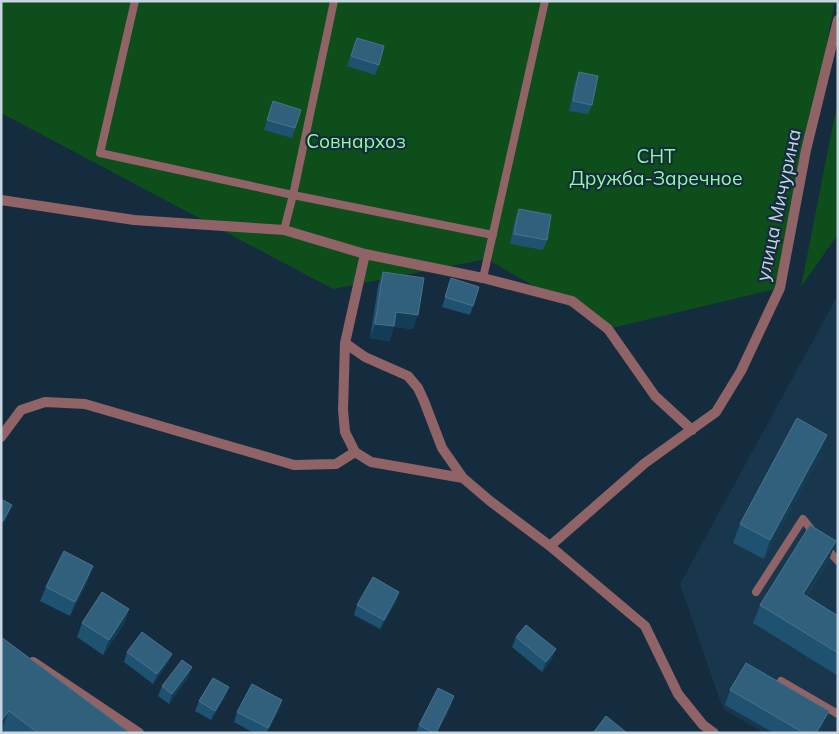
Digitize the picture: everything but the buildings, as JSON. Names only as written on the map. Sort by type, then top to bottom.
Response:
[{"type":"street","name":"улица Мичурина","points":[[550,546],[645,463],[716,412],[740,371],[780,288],[806,150],[838,20]]},
{"type":"street","points":[[1,200],[134,220],[284,230],[365,254],[483,278],[572,301],[608,329],[656,396],[692,430]]},
{"type":"street","points":[[365,254],[345,343],[343,410],[345,432],[355,452],[371,462],[463,478]]},
{"type":"street","points":[[345,343],[365,357],[408,376],[418,388],[442,448],[463,478],[550,546],[645,626],[678,694],[703,725],[714,733]]},
{"type":"street","points":[[1,437],[21,410],[44,402],[85,404],[294,465],[336,464],[355,452]]},
{"type":"street","points":[[26,657],[139,733]]},
{"type":"lane","points":[[135,1],[100,153],[292,195],[493,235]]},
{"type":"lane","points":[[284,230],[334,1]]},
{"type":"lane","points":[[483,278],[544,1]]},
{"type":"lane","points":[[756,592],[803,520],[838,562]]},
{"type":"lane","points":[[780,681],[838,714]]},
{"type":"shaded area","points":[[838,295],[838,733],[764,733],[723,709],[680,584]]},
{"type":"green space","points":[[1,1],[835,1],[780,288],[608,329],[487,259],[333,289],[1,113]]},
{"type":"green space","points":[[838,99],[838,234],[801,287]]},
{"type":"park label","name":"Совнархоз","points":[[356,141]]},
{"type":"park label","name":"СНТ Дружба-Заречное","points":[[656,167]]}]
